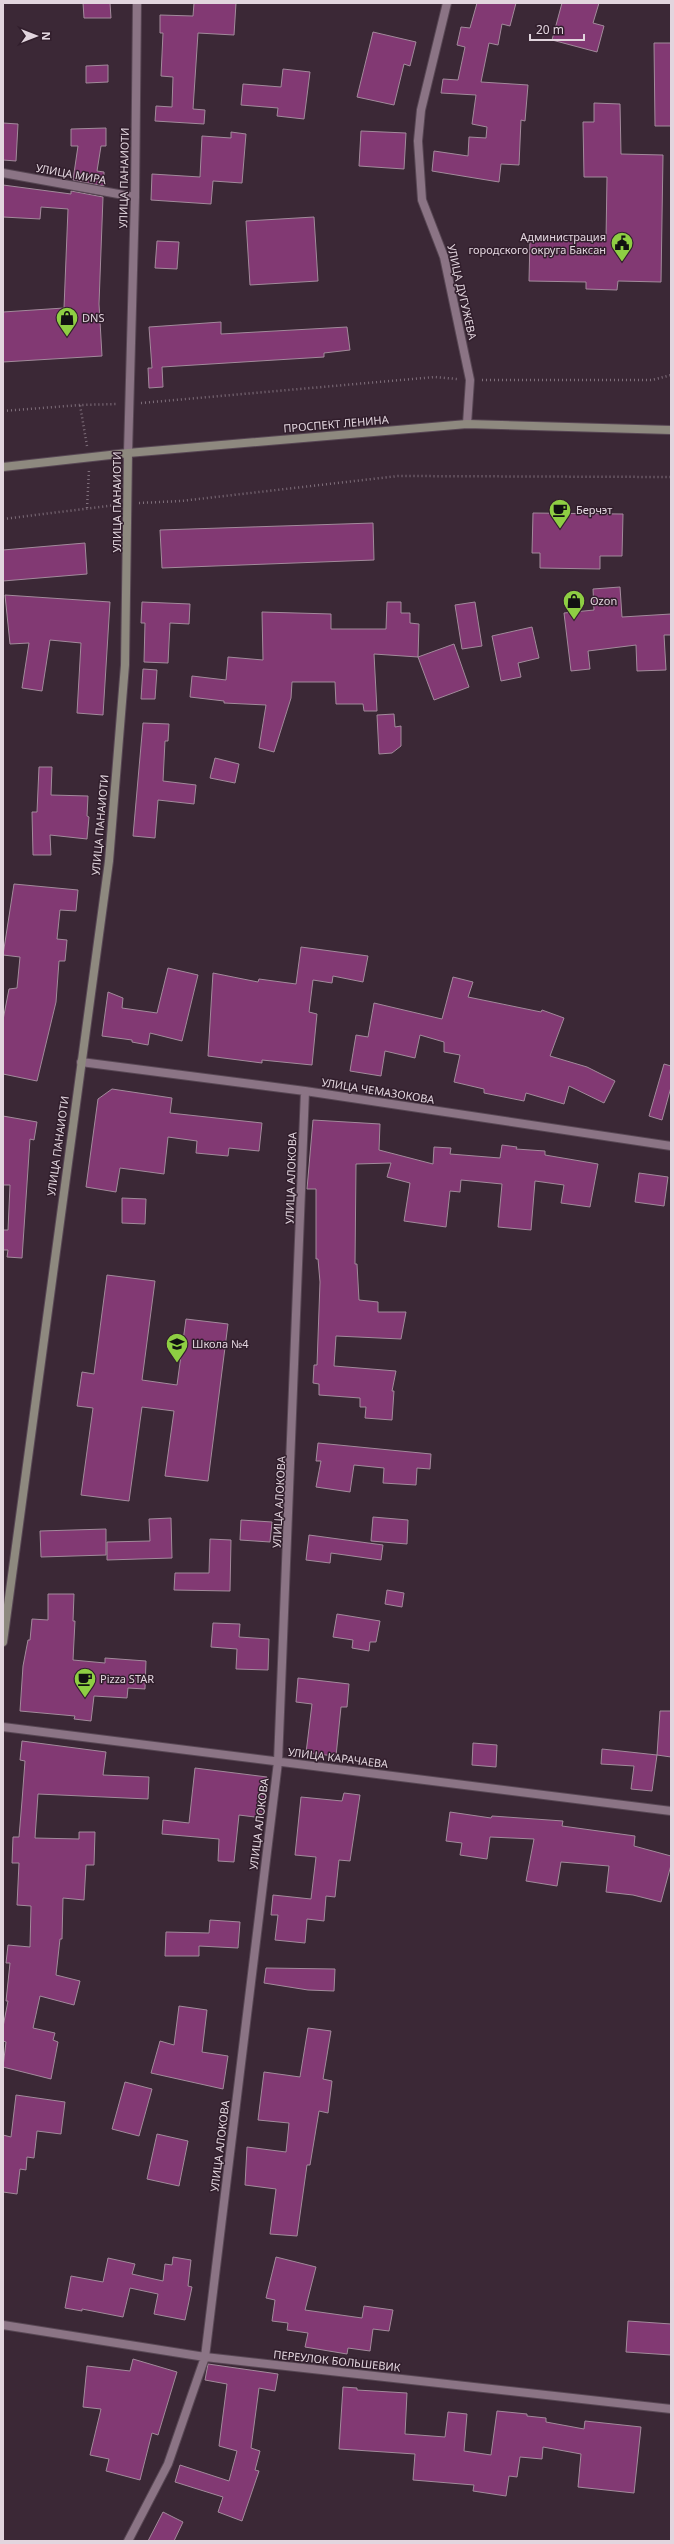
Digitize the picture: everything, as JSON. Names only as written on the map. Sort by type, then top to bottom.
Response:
[{"type":"street","name":"УЛИЦА ПАНАИОТИ","points":[[3,1642],[109,860],[126,665],[128,453],[135,198],[136,3]]},
{"type":"street","name":"УЛИЦА ДУГУЖЕВА","points":[[447,3],[422,110],[418,140],[422,200],[444,257],[470,380],[467,424]]},
{"type":"street","name":"УЛИЦА МИРА","points":[[3,173],[135,198]]},
{"type":"street","name":"ПРОСПЕКТ ЛЕНИНА","points":[[3,467],[128,453],[467,424],[671,430]]},
{"type":"street","name":"УЛИЦА ЧЕМАЗОКОВА","points":[[81,1062],[305,1091],[671,1146]]},
{"type":"street","name":"УЛИЦА АЛОКОВА","points":[[128,2541],[168,2464],[205,2358],[278,1762],[305,1091]]},
{"type":"street","name":"УЛИЦА КАРАЧАЕВА","points":[[3,1727],[671,1811]]},
{"type":"street","name":"ПЕРЕУЛОК БОЛЬШЕВИК","points":[[3,2324],[205,2358],[671,2409]]},
{"type":"path","points":[[3,411],[129,403],[435,377],[470,380],[652,380],[671,375]]},
{"type":"path","points":[[80,405],[89,457],[87,508]]},
{"type":"path","points":[[3,519],[128,503],[181,501],[398,476],[671,477]]},
{"type":"building","points":[[83,3],[110,3],[111,18],[84,18]]},
{"type":"building","points":[[194,3],[236,3],[234,35],[198,33],[193,109],[205,110],[204,124],[155,121],[156,106],[172,107],[173,77],[161,76],[163,33],[160,33],[160,15],[193,16]]},
{"type":"building","points":[[477,3],[516,3],[510,26],[502,24],[498,45],[489,43],[481,82],[528,85],[525,121],[521,120],[519,165],[501,164],[499,182],[432,171],[434,151],[468,156],[469,137],[486,138],[487,127],[472,124],[476,95],[441,93],[443,79],[458,80],[465,47],[457,45],[461,27],[470,28]]},
{"type":"building","points":[[562,3],[599,3],[593,23],[604,26],[597,52],[552,40]]},
{"type":"building","points":[[373,32],[416,42],[410,66],[404,64],[394,105],[357,97]]},
{"type":"building","points":[[654,43],[671,43],[671,126],[655,126]]},
{"type":"building","points":[[108,65],[108,82],[86,83],[86,66]]},
{"type":"building","points":[[283,69],[310,72],[304,119],[277,116],[278,108],[241,105],[243,84],[281,87]]},
{"type":"building","points":[[594,103],[620,104],[621,154],[663,155],[661,282],[618,281],[617,290],[586,289],[586,282],[529,281],[530,238],[606,240],[607,177],[584,177],[583,122],[594,122]]},
{"type":"building","points":[[3,123],[18,124],[16,161],[3,160]]},
{"type":"building","points":[[106,128],[106,146],[101,146],[97,171],[104,172],[104,186],[73,180],[78,146],[71,146],[71,129]]},
{"type":"building","points":[[361,131],[406,133],[404,169],[359,166]]},
{"type":"building","points":[[231,132],[246,134],[242,183],[213,181],[211,204],[151,200],[152,174],[200,177],[202,136],[231,138]]},
{"type":"building","points":[[3,185],[71,194],[71,191],[103,197],[99,304],[102,356],[3,362],[3,312],[64,308],[68,209],[41,207],[40,219],[3,217]]},
{"type":"building","points":[[314,217],[318,281],[250,285],[246,221]]},
{"type":"building","points":[[157,241],[179,242],[177,269],[155,268]]},
{"type":"building","points":[[221,322],[221,334],[347,327],[350,350],[324,353],[324,357],[162,367],[163,387],[149,388],[148,368],[152,368],[149,327]]},
{"type":"building","points":[[533,513],[623,514],[622,556],[600,556],[600,569],[540,568],[540,553],[532,553]]},
{"type":"building","points":[[373,523],[374,560],[162,568],[160,530]]},
{"type":"building","points":[[85,543],[87,574],[3,581],[3,550]]},
{"type":"building","points":[[620,587],[622,617],[671,614],[671,635],[664,635],[666,670],[637,671],[636,645],[588,651],[590,669],[571,671],[564,613],[594,610],[593,589]]},
{"type":"building","points":[[5,595],[110,602],[103,715],[77,713],[81,643],[50,640],[42,691],[22,688],[29,643],[10,644]]},
{"type":"building","points":[[142,602],[190,604],[189,624],[170,623],[168,663],[144,662],[145,623],[141,623]]},
{"type":"building","points":[[387,602],[401,602],[401,613],[410,613],[410,623],[419,624],[418,657],[374,654],[377,711],[364,711],[363,704],[336,704],[335,682],[292,682],[291,698],[274,752],[259,748],[266,705],[224,703],[224,701],[190,697],[192,676],[226,680],[228,657],[263,660],[262,612],[331,614],[331,629],[386,629]]},
{"type":"building","points":[[475,602],[482,646],[462,649],[455,605]]},
{"type":"building","points":[[532,627],[539,658],[518,663],[521,677],[501,681],[492,636]]},
{"type":"building","points":[[454,644],[469,687],[434,700],[418,657]]},
{"type":"building","points":[[143,669],[157,670],[155,699],[141,699]]},
{"type":"building","points":[[394,714],[395,727],[401,726],[401,746],[392,753],[379,754],[377,715]]},
{"type":"building","points":[[143,723],[169,724],[168,741],[165,741],[163,781],[196,785],[194,804],[158,800],[155,838],[133,836]]},
{"type":"building","points":[[215,758],[239,764],[235,783],[210,778]]},
{"type":"building","points":[[39,767],[52,767],[51,795],[88,796],[87,816],[89,817],[87,839],[50,835],[51,855],[33,855],[32,812],[37,812]]},
{"type":"building","points":[[14,884],[78,890],[76,911],[60,910],[57,939],[67,940],[65,961],[59,961],[56,1002],[37,1081],[3,1074],[3,1020],[9,989],[17,988],[20,957],[3,955]]},
{"type":"building","points":[[301,947],[368,956],[363,982],[333,976],[332,983],[313,980],[309,1012],[317,1014],[312,1065],[262,1060],[262,1063],[208,1056],[213,973],[258,982],[259,979],[296,984]]},
{"type":"building","points":[[168,968],[198,975],[182,1041],[150,1033],[148,1045],[132,1042],[132,1040],[102,1036],[108,992],[123,998],[122,1008],[157,1013]]},
{"type":"building","points":[[453,977],[473,982],[468,997],[541,1012],[542,1010],[564,1018],[550,1056],[587,1067],[615,1081],[604,1103],[569,1086],[564,1104],[526,1093],[524,1101],[484,1093],[484,1089],[454,1082],[460,1055],[444,1052],[444,1042],[420,1035],[415,1058],[385,1051],[381,1076],[350,1071],[356,1035],[368,1037],[374,1003],[442,1019]]},
{"type":"building","points":[[664,1064],[671,1066],[671,1087],[662,1120],[649,1116]]},
{"type":"building","points":[[112,1089],[172,1098],[170,1113],[262,1123],[259,1151],[229,1148],[228,1156],[196,1153],[197,1141],[168,1137],[164,1174],[120,1168],[116,1192],[86,1187],[98,1099]]},
{"type":"building","points":[[3,1116],[37,1122],[34,1140],[30,1139],[22,1258],[7,1257],[8,1250],[3,1250],[3,1230],[8,1230],[10,1185],[3,1185]]},
{"type":"building","points":[[313,1120],[380,1124],[379,1150],[433,1164],[434,1147],[451,1148],[450,1154],[500,1158],[502,1145],[517,1147],[516,1149],[545,1151],[545,1155],[598,1164],[590,1207],[561,1203],[564,1185],[535,1181],[531,1230],[498,1227],[502,1184],[461,1180],[460,1192],[450,1191],[446,1227],[404,1221],[410,1183],[387,1177],[391,1163],[356,1164],[355,1264],[357,1264],[359,1300],[378,1302],[378,1312],[406,1312],[401,1339],[336,1336],[334,1366],[396,1371],[392,1391],[394,1391],[392,1420],[365,1418],[366,1407],[360,1407],[360,1398],[319,1395],[319,1384],[313,1383],[314,1365],[317,1365],[320,1282],[318,1259],[316,1259],[316,1189],[307,1189]]},
{"type":"building","points":[[639,1173],[668,1177],[664,1206],[635,1202]]},
{"type":"building","points":[[122,1198],[146,1199],[145,1224],[122,1223]]},
{"type":"building","points":[[107,1275],[155,1281],[142,1380],[177,1385],[186,1319],[228,1324],[208,1481],[165,1476],[174,1411],[142,1407],[129,1501],[81,1495],[93,1408],[77,1406],[82,1372],[94,1374]]},
{"type":"building","points":[[318,1443],[431,1454],[430,1469],[417,1468],[416,1485],[383,1483],[384,1468],[354,1465],[350,1492],[316,1487],[321,1461],[316,1461]]},
{"type":"building","points":[[373,1517],[408,1520],[407,1544],[371,1541]]},
{"type":"building","points":[[171,1518],[172,1558],[107,1560],[107,1542],[150,1541],[149,1519]]},
{"type":"building","points":[[241,1520],[272,1522],[270,1542],[240,1540]]},
{"type":"building","points":[[106,1529],[106,1555],[41,1557],[40,1531]]},
{"type":"building","points":[[309,1535],[383,1545],[381,1560],[331,1553],[330,1563],[306,1560]]},
{"type":"building","points":[[210,1539],[231,1540],[230,1591],[174,1590],[175,1573],[209,1573]]},
{"type":"building","points":[[387,1590],[404,1593],[402,1607],[385,1604]]},
{"type":"building","points":[[48,1594],[74,1594],[73,1621],[75,1621],[73,1660],[105,1663],[105,1658],[146,1661],[145,1689],[128,1688],[127,1698],[94,1696],[91,1721],[74,1719],[75,1716],[20,1711],[23,1666],[28,1640],[30,1640],[32,1619],[48,1620]]},
{"type":"building","points":[[337,1614],[380,1621],[376,1642],[370,1642],[369,1651],[352,1648],[353,1640],[333,1637]]},
{"type":"building","points":[[213,1623],[240,1624],[239,1637],[269,1639],[268,1670],[236,1669],[237,1649],[211,1647]]},
{"type":"building","points":[[298,1678],[349,1684],[347,1707],[341,1707],[336,1756],[306,1753],[312,1704],[296,1702]]},
{"type":"building","points":[[660,1711],[671,1711],[671,1757],[657,1755]]},
{"type":"building","points":[[22,1741],[106,1752],[103,1775],[149,1777],[148,1799],[38,1794],[35,1838],[79,1839],[79,1832],[95,1832],[94,1865],[86,1865],[84,1900],[63,1898],[62,1939],[60,1939],[56,1975],[80,1981],[74,2005],[40,1996],[33,2028],[55,2033],[53,2040],[58,2042],[51,2079],[3,2067],[6,2042],[3,2041],[3,2027],[8,2001],[6,2001],[10,1963],[6,1963],[8,1945],[30,1947],[31,1906],[17,1905],[19,1863],[12,1863],[13,1837],[19,1837],[22,1801],[25,1761],[20,1760]]},
{"type":"building","points":[[473,1743],[497,1745],[496,1767],[472,1765]]},
{"type":"building","points":[[602,1749],[657,1755],[652,1791],[631,1789],[634,1766],[601,1764]]},
{"type":"building","points":[[195,1768],[267,1777],[263,1818],[239,1815],[234,1862],[218,1861],[219,1839],[162,1834],[163,1820],[189,1823]]},
{"type":"building","points":[[344,1793],[360,1795],[350,1861],[339,1860],[335,1897],[326,1896],[324,1921],[307,1919],[305,1943],[275,1940],[278,1915],[271,1915],[273,1895],[311,1899],[316,1857],[295,1855],[301,1797],[342,1801]]},
{"type":"building","points":[[450,1812],[491,1818],[492,1816],[563,1821],[562,1826],[635,1836],[634,1846],[671,1856],[671,1865],[661,1902],[633,1895],[606,1892],[609,1866],[561,1862],[557,1886],[526,1881],[534,1839],[490,1837],[487,1859],[460,1855],[462,1843],[446,1841]]},
{"type":"building","points":[[210,1920],[240,1922],[238,1948],[199,1946],[199,1956],[165,1956],[166,1932],[209,1933]]},
{"type":"building","points":[[266,1968],[335,1969],[334,1991],[308,1990],[264,1983]]},
{"type":"building","points":[[179,2006],[207,2010],[202,2052],[228,2056],[223,2089],[151,2073],[160,2041],[174,2045]]},
{"type":"building","points":[[308,2028],[331,2031],[323,2079],[332,2081],[328,2113],[319,2111],[310,2165],[307,2165],[297,2236],[270,2234],[276,2189],[245,2185],[247,2147],[286,2152],[289,2123],[258,2120],[264,2072],[300,2077]]},
{"type":"building","points":[[125,2082],[152,2089],[139,2136],[112,2129]]},
{"type":"building","points":[[16,2095],[65,2102],[61,2134],[37,2131],[34,2158],[27,2157],[26,2170],[20,2169],[17,2194],[3,2192],[3,2135],[11,2137]]},
{"type":"building","points":[[157,2134],[188,2141],[179,2186],[147,2179]]},
{"type":"building","points":[[173,2257],[191,2260],[188,2286],[192,2287],[185,2320],[154,2314],[158,2294],[130,2288],[123,2317],[82,2309],[82,2311],[65,2308],[71,2276],[103,2282],[108,2258],[135,2264],[132,2274],[163,2281],[165,2264],[172,2265]]},
{"type":"building","points":[[276,2257],[316,2267],[305,2310],[362,2318],[364,2306],[393,2310],[389,2331],[373,2329],[370,2351],[348,2348],[347,2354],[305,2347],[308,2333],[287,2330],[288,2323],[272,2321],[275,2300],[266,2298]]},
{"type":"building","points":[[628,2321],[671,2324],[671,2355],[626,2352]]},
{"type":"building","points":[[133,2359],[177,2372],[158,2435],[152,2433],[140,2480],[106,2471],[109,2459],[90,2455],[101,2409],[83,2407],[87,2366],[130,2371]]},
{"type":"building","points":[[208,2364],[278,2374],[275,2391],[259,2388],[251,2448],[260,2451],[255,2470],[259,2471],[242,2521],[218,2512],[223,2497],[175,2482],[180,2465],[229,2481],[237,2451],[219,2446],[227,2384],[205,2380]]},
{"type":"building","points":[[343,2387],[357,2388],[357,2390],[407,2393],[405,2434],[445,2437],[448,2412],[467,2414],[464,2451],[491,2455],[497,2411],[527,2414],[527,2416],[546,2418],[546,2422],[584,2429],[585,2421],[641,2427],[634,2493],[578,2487],[581,2454],[543,2447],[542,2459],[520,2457],[517,2477],[509,2476],[506,2496],[473,2491],[474,2485],[413,2480],[415,2454],[339,2449]]},
{"type":"building","points":[[163,2512],[183,2522],[174,2541],[148,2541]]},
{"type":"place","name":"Администрация городского округа Баксан","points":[[622,262]]},
{"type":"place","name":"DNS","points":[[67,338]]},
{"type":"place","name":"Берчэт","points":[[560,530]]},
{"type":"place","name":"Ozon","points":[[574,620]]},
{"type":"place","name":"Школа №4","points":[[177,1364]]},
{"type":"place","name":"Pizza STAR","points":[[85,1698]]}]
